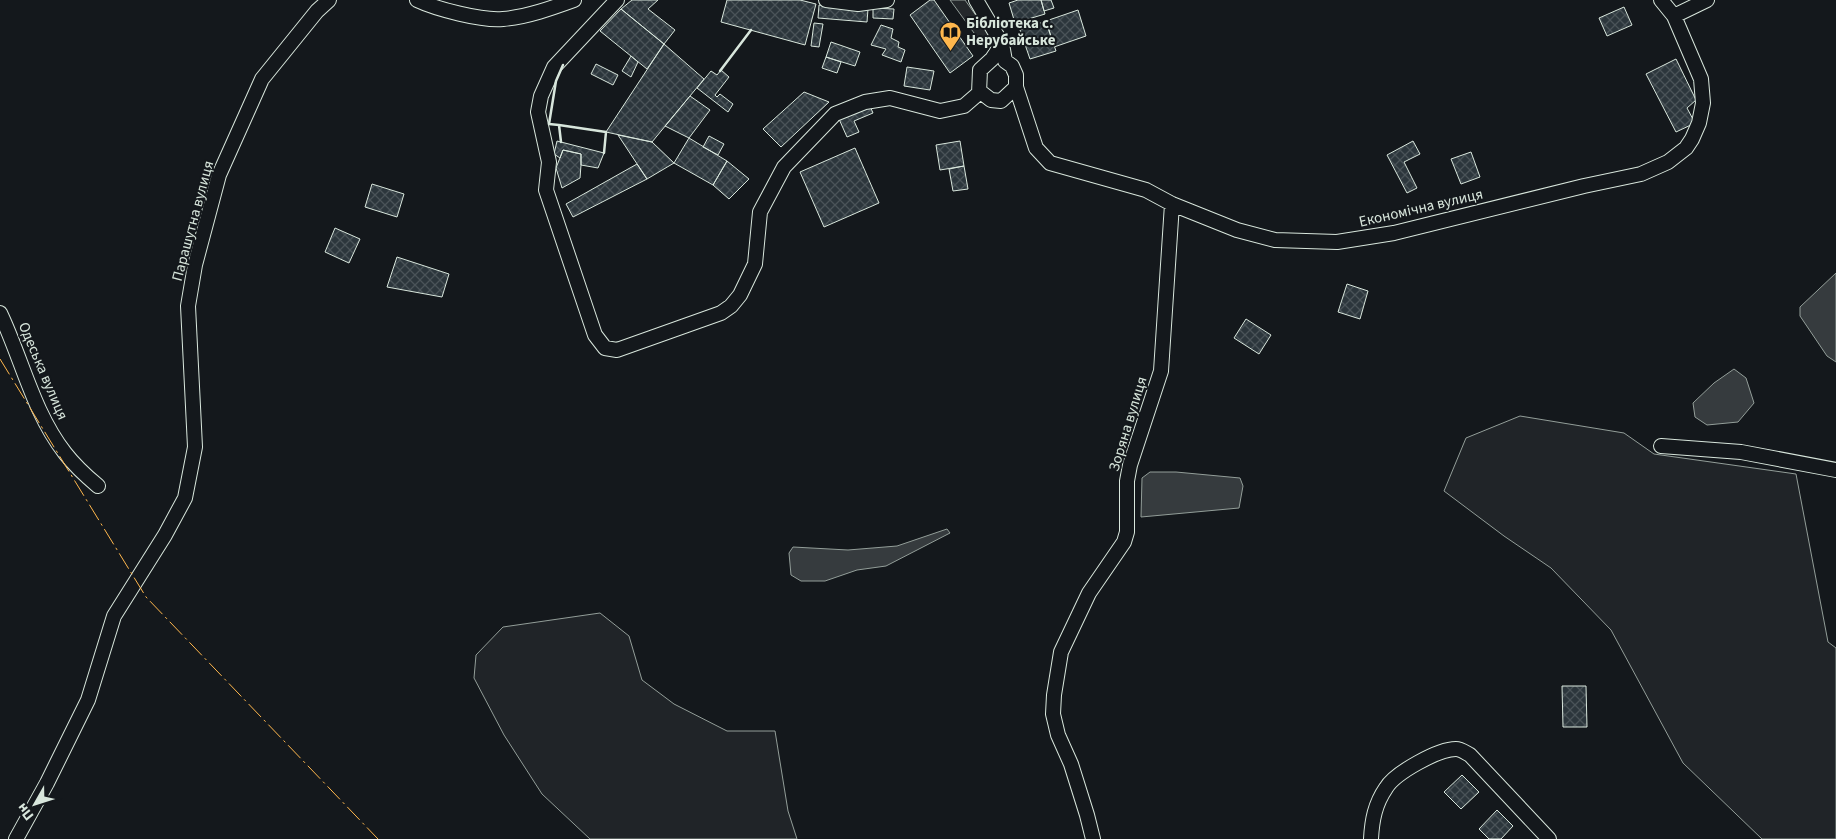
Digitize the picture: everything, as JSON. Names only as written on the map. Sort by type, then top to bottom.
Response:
[{"type":"street","name":"Парашутна вулиця","points":[[16,839],[47,783],[88,700],[114,616],[165,535],[185,498],[195,447],[188,306],[195,265],[219,175],[262,79],[328,0]]},
{"type":"street","points":[[417,0],[463,14],[503,20],[547,10],[574,0]]},
{"type":"street","points":[[617,0],[554,67],[541,96],[538,112],[549,162],[546,190],[595,335],[605,348],[617,350],[721,313],[731,306],[740,295],[755,264],[760,212],[784,167],[835,114],[865,102],[890,98],[940,111],[964,106],[979,93],[980,70],[998,60],[1002,44],[976,0]]},
{"type":"street","points":[[826,0],[858,4],[887,0]]},
{"type":"street","name":"Економічна вулиця","points":[[998,60],[1012,66],[1016,74],[1016,87],[1036,148],[1050,163],[1146,190],[1172,204],[1237,230],[1276,240],[1337,242],[1394,233],[1575,188],[1641,174],[1668,162],[1686,148],[1692,139],[1699,123],[1703,103],[1701,79],[1674,16],[1661,0]]},
{"type":"street","points":[[1674,16],[1707,0]]},
{"type":"street","points":[[979,93],[982,93],[991,100],[1001,101],[1016,87]]},
{"type":"street","name":"Зоряна вулиця","points":[[1093,839],[1074,772],[1058,735],[1053,714],[1054,695],[1061,652],[1089,593],[1124,542],[1127,532],[1127,481],[1130,465],[1161,371],[1172,204]]},
{"type":"street","name":"Одеська вулиця","points":[[0,313],[47,425],[64,453],[98,486]]},
{"type":"street","points":[[1661,446],[1741,452],[1836,470]]},
{"type":"street","points":[[1371,839],[1372,822],[1377,803],[1387,785],[1398,775],[1423,761],[1446,750],[1458,749],[1470,755],[1549,839]]},
{"type":"shaded area","points":[[950,0],[965,0],[994,41],[985,48]]},
{"type":"shaded area","points":[[1836,273],[1836,362],[1827,356],[1800,316],[1800,307]]},
{"type":"shaded area","points":[[1734,369],[1746,378],[1754,403],[1738,422],[1707,425],[1695,417],[1693,403],[1714,383]]},
{"type":"shaded area","points":[[1520,416],[1624,433],[1654,454],[1796,474],[1828,642],[1836,648],[1836,839],[1762,839],[1683,763],[1611,630],[1551,568],[1444,491],[1466,438]]},
{"type":"shaded area","points":[[1150,472],[1176,472],[1240,478],[1243,486],[1239,508],[1141,517],[1142,478]]},
{"type":"shaded area","points":[[947,529],[950,533],[886,566],[857,570],[825,581],[801,581],[791,575],[789,553],[793,547],[848,550],[897,546]]},
{"type":"shaded area","points":[[600,613],[629,636],[642,680],[674,704],[727,731],[775,731],[788,811],[797,839],[590,839],[542,794],[504,735],[474,678],[476,655],[503,627]]},
{"type":"building","points":[[632,0],[658,0],[648,9],[675,30],[664,44],[621,9]]},
{"type":"building","points":[[727,0],[800,0],[816,4],[805,45],[721,22]]},
{"type":"building","points":[[930,0],[934,0],[973,56],[950,73],[910,15]]},
{"type":"building","points":[[1018,0],[1041,0],[1045,14],[1015,23],[1009,3]]},
{"type":"building","points":[[1041,0],[1051,0],[1054,8],[1044,11]]},
{"type":"building","points":[[819,5],[868,9],[867,22],[818,18]]},
{"type":"building","points":[[1624,7],[1632,25],[1607,36],[1599,18]]},
{"type":"building","points":[[873,8],[894,9],[893,19],[873,18]]},
{"type":"building","points":[[621,9],[664,44],[647,69],[600,31]]},
{"type":"building","points":[[1078,10],[1086,36],[1054,47],[1046,21]]},
{"type":"building","points":[[1046,21],[1056,51],[1030,59],[1020,30]]},
{"type":"building","points":[[814,23],[823,24],[819,47],[811,46]]},
{"type":"building","points":[[881,25],[893,29],[891,38],[899,42],[898,47],[905,50],[901,62],[882,55],[886,49],[871,45]]},
{"type":"building","points":[[831,42],[860,52],[855,66],[826,57]]},
{"type":"building","points":[[664,44],[704,79],[652,142],[606,132]]},
{"type":"building","points":[[631,56],[638,62],[631,77],[622,71]]},
{"type":"building","points":[[826,57],[841,62],[837,73],[822,68]]},
{"type":"building","points":[[1676,59],[1696,100],[1687,108],[1695,123],[1676,132],[1646,74]]},
{"type":"building","points":[[596,64],[618,75],[613,85],[591,74]]},
{"type":"building","points":[[907,67],[934,71],[930,90],[904,86]]},
{"type":"building","points":[[721,70],[729,77],[715,95],[717,97],[720,94],[733,104],[728,112],[697,88],[711,71],[717,75]]},
{"type":"building","points":[[804,92],[829,102],[781,147],[763,129]]},
{"type":"building","points":[[690,96],[710,110],[689,138],[665,126]]},
{"type":"building","points":[[870,106],[873,113],[854,121],[859,132],[847,137],[839,119]]},
{"type":"building","points":[[618,135],[652,142],[674,163],[647,179]]},
{"type":"building","points":[[709,136],[724,144],[718,155],[703,147]]},
{"type":"building","points":[[689,138],[727,161],[713,185],[674,163]]},
{"type":"building","points":[[557,141],[604,153],[598,168],[581,165],[581,154],[563,150],[560,158],[554,154]]},
{"type":"building","points":[[960,141],[964,166],[940,170],[936,145]]},
{"type":"building","points":[[1413,141],[1420,154],[1404,162],[1417,188],[1407,193],[1387,155]]},
{"type":"building","points":[[855,148],[879,203],[824,227],[800,172]]},
{"type":"building","points":[[563,150],[581,154],[581,165],[580,178],[562,188],[556,168]]},
{"type":"building","points":[[1471,152],[1480,177],[1461,184],[1451,159]]},
{"type":"building","points":[[727,161],[749,179],[729,199],[713,185]]},
{"type":"building","points":[[637,164],[647,179],[573,217],[566,204]]},
{"type":"building","points":[[964,166],[968,189],[953,191],[949,169]]},
{"type":"building","points":[[372,184],[404,194],[397,217],[365,207]]},
{"type":"building","points":[[335,228],[360,239],[349,263],[325,252]]},
{"type":"building","points":[[397,257],[449,274],[442,297],[387,287]]},
{"type":"building","points":[[1347,284],[1368,291],[1360,319],[1338,312]]},
{"type":"building","points":[[1246,319],[1271,335],[1259,354],[1234,338]]},
{"type":"building","points":[[1562,686],[1586,686],[1587,727],[1563,727]]},
{"type":"building","points":[[1462,775],[1479,792],[1461,809],[1444,792]]},
{"type":"building","points":[[1497,810],[1513,826],[1501,839],[1489,839],[1479,829]]},
{"type":"wall","points":[[720,71],[751,30]]},
{"type":"wall","points":[[559,125],[549,124],[556,81],[563,65]]},
{"type":"wall","points":[[561,142],[559,125],[606,132],[604,153]]},
{"type":"power","points":[[0,359],[146,597],[378,839]]},
{"type":"place","name":"Бібліотека с. Нерубайське","points":[[950,51]]}]
